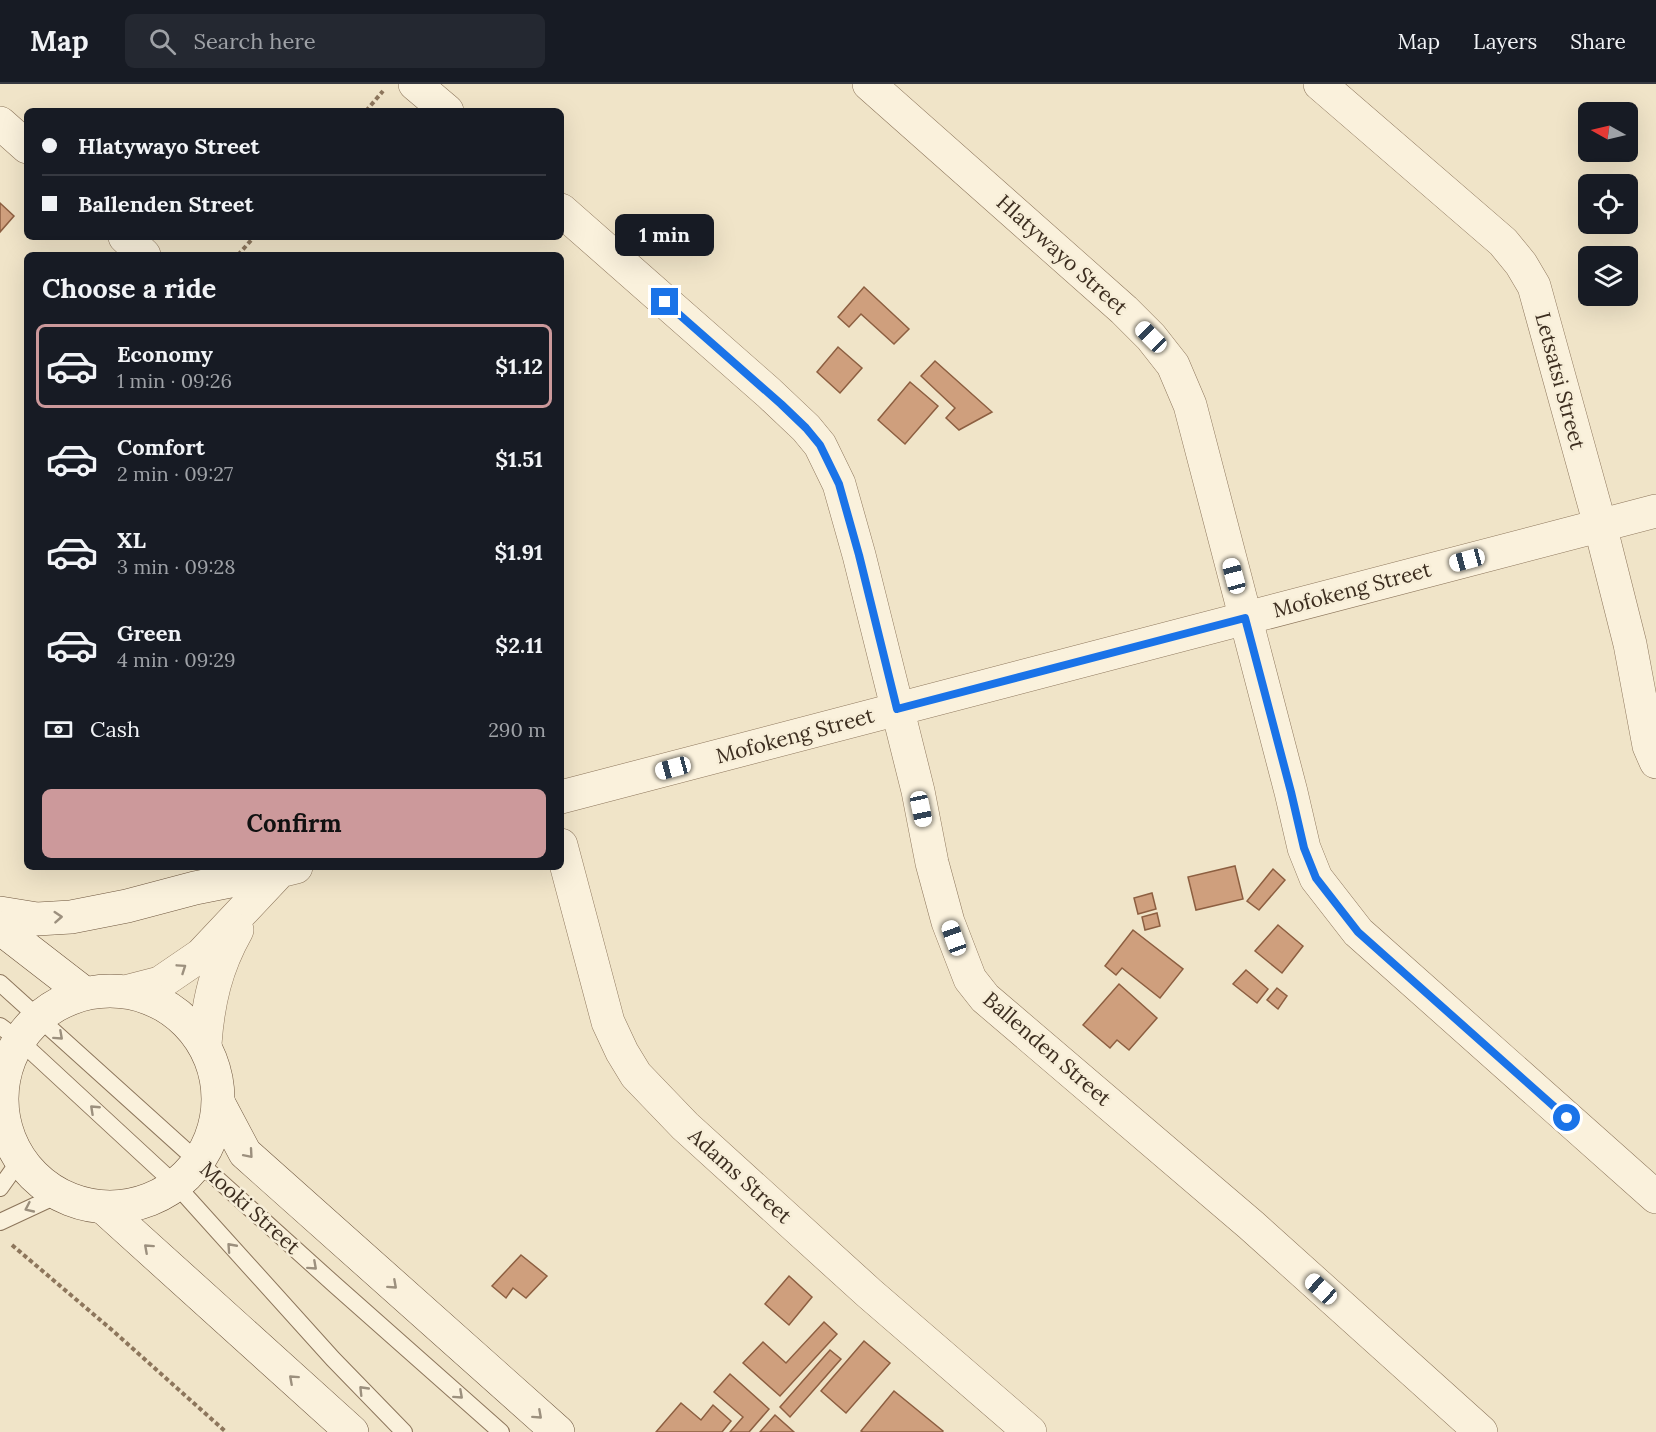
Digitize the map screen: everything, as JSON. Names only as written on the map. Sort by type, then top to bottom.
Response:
[{"type":"street","points":[[415,84],[443,108]]},
{"type":"street","name":"Hlatywayo Street","points":[[869,84],[1124,310],[1151,337],[1173,365],[1190,405],[1304,848],[1316,878],[1358,932],[1656,1197]]},
{"type":"street","name":"Letsatsi Street","points":[[1320,84],[1503,242],[1521,264],[1533,286],[1600,525],[1630,644],[1649,746],[1656,762]]},
{"type":"street","points":[[0,123],[24,144]]},
{"type":"street","name":"Ballenden Street","points":[[564,213],[769,393],[806,428],[820,445],[839,484],[859,555],[918,792],[932,863],[948,922],[970,979],[985,998],[1251,1225],[1481,1432]]},
{"type":"street","points":[[128,240],[141,252]]},
{"type":"street","name":"Mofokeng Street","points":[[564,796],[1656,511]]},
{"type":"street","name":"Adams Street","points":[[564,856],[608,1022],[636,1075],[685,1126],[755,1190],[869,1293],[1030,1432]]},
{"type":"street","points":[[0,913],[37,919],[71,916],[128,906],[195,888],[283,870]]},
{"type":"street","points":[[129,991],[173,1009],[204,1044],[212,1058],[219,1088],[219,1104],[213,1135],[199,1163],[188,1176],[177,1186],[153,1200],[129,1207],[104,1208],[72,1202],[58,1195],[38,1179],[20,1160],[7,1134],[1,1101],[3,1079],[19,1028],[59,1002],[84,993],[107,990],[129,991],[160,983],[201,955],[287,870]]},
{"type":"street","points":[[204,1044],[212,990],[224,956],[246,909]]},
{"type":"street","points":[[0,928],[84,993]]},
{"type":"street","name":"Mooki Street","points":[[219,1104],[245,1153],[558,1432]]},
{"type":"street","points":[[104,1208],[352,1432]]},
{"type":"lane","name":"Mooki Street","points":[[0,983],[19,1028],[177,1186],[333,1359],[404,1432]]},
{"type":"lane","name":"Mooki Street","points":[[19,1028],[199,1163],[501,1432]]},
{"type":"lane","points":[[0,1188],[20,1160]]},
{"type":"lane","points":[[0,1222],[58,1195]]},
{"type":"path","points":[[369,108],[390,84]]},
{"type":"path","points":[[241,252],[251,240]]},
{"type":"path","points":[[12,1245],[226,1432]]},
{"type":"building","points":[[0,203],[14,216],[0,232]]},
{"type":"building","points":[[864,287],[909,329],[894,344],[861,314],[849,327],[838,317]]},
{"type":"building","points":[[838,347],[862,368],[840,393],[817,372]]},
{"type":"building","points":[[935,361],[992,412],[959,430],[946,418],[955,408],[921,376]]},
{"type":"building","points":[[910,382],[938,406],[905,444],[878,420]]},
{"type":"building","points":[[1235,866],[1243,899],[1196,910],[1188,877]]},
{"type":"building","points":[[1273,869],[1285,880],[1259,910],[1247,901]]},
{"type":"building","points":[[1152,893],[1156,909],[1138,914],[1134,898]]},
{"type":"building","points":[[1157,913],[1160,926],[1145,930],[1142,917]]},
{"type":"building","points":[[1278,925],[1303,946],[1282,973],[1255,951]]},
{"type":"building","points":[[1133,930],[1183,969],[1160,998],[1122,968],[1116,975],[1105,966]]},
{"type":"building","points":[[1246,970],[1268,989],[1257,1003],[1233,984]]},
{"type":"building","points":[[1119,984],[1157,1018],[1129,1050],[1117,1040],[1110,1048],[1083,1025]]},
{"type":"building","points":[[1277,988],[1287,996],[1278,1009],[1267,1000]]},
{"type":"building","points":[[521,1255],[547,1276],[526,1298],[513,1288],[506,1298],[492,1286]]},
{"type":"building","points":[[789,1276],[812,1297],[789,1325],[765,1304]]},
{"type":"building","points":[[824,1322],[837,1334],[780,1396],[743,1363],[763,1342],[786,1363]]},
{"type":"building","points":[[864,1341],[890,1363],[846,1413],[821,1391]]},
{"type":"building","points":[[830,1350],[841,1359],[790,1417],[780,1407]]},
{"type":"building","points":[[730,1374],[769,1409],[749,1432],[730,1432],[743,1417],[714,1392]]},
{"type":"building","points":[[894,1391],[943,1431],[861,1431]]},
{"type":"building","points":[[681,1403],[701,1420],[713,1405],[731,1421],[722,1432],[656,1432]]},
{"type":"building","points":[[775,1415],[794,1432],[760,1432]]},
{"type":"route","points":[[665,302],[781,404],[820,445],[839,484],[897,709],[1245,618],[1304,848],[1316,878],[1358,932],[1567,1118]]}]
